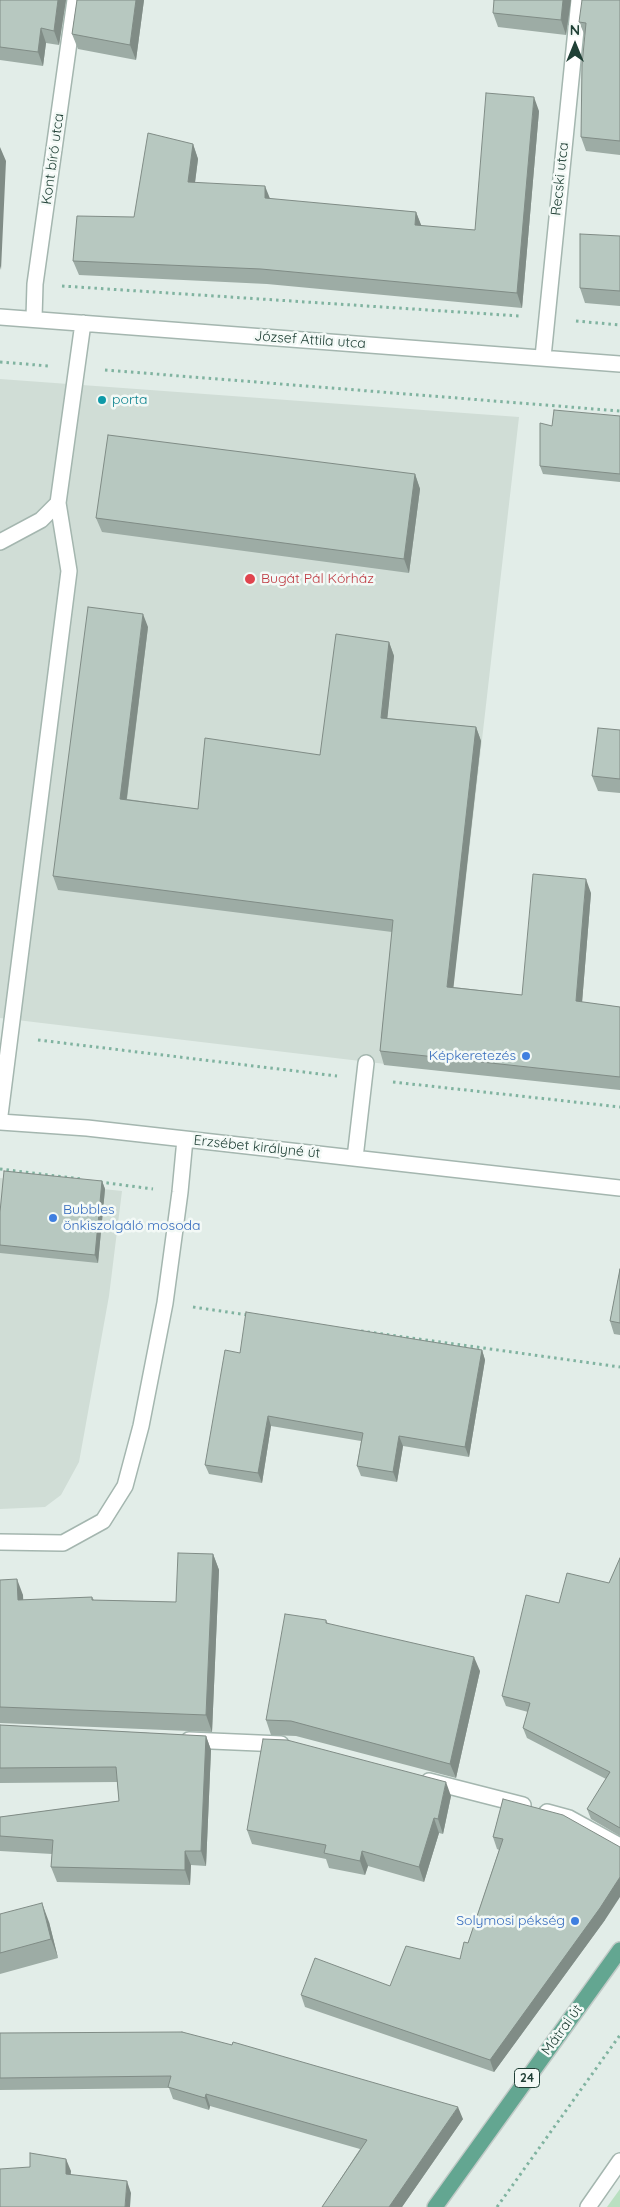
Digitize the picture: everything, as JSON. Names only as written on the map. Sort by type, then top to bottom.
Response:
[{"type":"main road","name":"Mátrai út","points":[[435,2207],[620,1950]]},
{"type":"street","name":"Kont bíró utca","points":[[34,318],[35,284],[75,0]]},
{"type":"street","name":"Recski utca","points":[[543,357],[578,0]]},
{"type":"street","name":"József Attila utca","points":[[0,317],[34,318],[620,364]]},
{"type":"street","points":[[0,1115],[69,571],[58,502],[83,323]]},
{"type":"street","points":[[0,542],[41,520],[58,502]]},
{"type":"street","points":[[355,1158],[366,1063]]},
{"type":"street","points":[[0,1122],[86,1128],[185,1139]]},
{"type":"street","name":"Erzsébet királyné út","points":[[0,1542],[63,1543],[103,1521],[125,1486],[142,1426],[165,1303],[185,1139],[620,1188]]},
{"type":"street","points":[[176,1739],[294,1745]]},
{"type":"street","points":[[417,1777],[568,1818],[620,1846]]},
{"type":"street","points":[[588,2207],[620,2160]]},
{"type":"path","points":[[35,284],[546,318],[620,325]]},
{"type":"path","points":[[0,362],[51,366]]},
{"type":"path","points":[[100,370],[620,411]]},
{"type":"path","points":[[10,1037],[620,1107]]},
{"type":"path","points":[[0,1169],[88,1180]]},
{"type":"path","points":[[98,1182],[180,1192]]},
{"type":"path","points":[[165,1303],[254,1316]]},
{"type":"path","points":[[353,1330],[620,1367]]},
{"type":"path","points":[[497,2207],[620,2035]]},
{"type":"shaded area","name":"Bugát Pál Kórház","points":[[0,379],[519,417],[444,1071],[0,1018]]},
{"type":"shaded area","points":[[0,1178],[122,1191],[109,1296],[79,1462],[61,1495],[45,1507],[0,1509]]},
{"type":"green space","points":[[620,2189],[620,2207],[607,2207]]},
{"type":"building","points":[[0,0],[58,0],[54,31],[41,28],[38,52],[0,47]]},
{"type":"building","points":[[77,0],[136,0],[130,45],[72,34]]},
{"type":"building","points":[[494,0],[563,0],[561,20],[493,13]]},
{"type":"building","points":[[582,0],[620,0],[620,141],[581,137],[582,65],[586,23],[579,22]]},
{"type":"building","points":[[486,93],[534,97],[517,293],[261,269],[73,261],[77,216],[134,217],[148,133],[193,144],[188,182],[265,186],[265,198],[416,212],[415,225],[475,230]]},
{"type":"building","points":[[580,234],[620,236],[620,291],[580,288]]},
{"type":"building","points":[[554,410],[620,416],[620,474],[540,466],[540,423],[552,426]]},
{"type":"building","points":[[108,435],[415,474],[404,559],[96,518]]},
{"type":"building","points":[[88,607],[143,614],[120,799],[198,809],[205,738],[320,755],[336,634],[389,642],[381,718],[476,727],[447,987],[522,995],[533,874],[586,879],[576,1001],[620,1007],[620,1077],[380,1051],[393,920],[53,876]]},
{"type":"building","points":[[598,728],[620,730],[620,779],[592,776]]},
{"type":"building","name":"Bubbles önkiszolgáló mosoda","points":[[4,1171],[102,1181],[95,1255],[0,1245],[0,1212]]},
{"type":"building","points":[[620,1269],[620,1323],[610,1321]]},
{"type":"building","points":[[246,1312],[482,1350],[465,1447],[399,1436],[393,1472],[357,1466],[363,1433],[268,1416],[258,1473],[205,1465],[225,1350],[240,1353]]},
{"type":"building","points":[[178,1553],[213,1554],[206,1715],[0,1707],[0,1580],[17,1579],[18,1600],[92,1597],[92,1600],[176,1602]]},
{"type":"building","points":[[620,1558],[620,1828],[587,1809],[610,1772],[523,1728],[530,1703],[502,1696],[526,1595],[559,1603],[567,1573],[609,1583]]},
{"type":"building","points":[[285,1614],[326,1620],[326,1623],[474,1657],[450,1764],[291,1721],[266,1720]]},
{"type":"building","points":[[0,1725],[206,1736],[201,1851],[185,1851],[185,1870],[51,1867],[53,1840],[0,1836],[0,1817],[119,1801],[116,1767],[0,1768]]},
{"type":"building","points":[[263,1739],[287,1740],[446,1782],[438,1819],[434,1818],[419,1867],[362,1851],[360,1861],[324,1853],[326,1845],[247,1830]]},
{"type":"building","points":[[503,1799],[563,1815],[620,1847],[620,1877],[600,1908],[490,2060],[301,1995],[315,1958],[390,1986],[406,1946],[460,1959],[464,1942],[468,1943],[503,1839],[493,1837]]},
{"type":"building","points":[[42,1903],[51,1939],[0,1953],[0,1914]]},
{"type":"building","points":[[182,2032],[232,2045],[233,2042],[458,2107],[389,2207],[322,2207],[367,2140],[206,2094],[205,2098],[168,2087],[171,2076],[0,2078],[0,2033]]},
{"type":"building","points":[[30,2153],[66,2159],[66,2174],[127,2181],[125,2207],[0,2207],[0,2169],[30,2167]]},
{"type":"place","name":"porta","points":[[102,400]]},
{"type":"place","name":"Bugát Pál Kórház","points":[[250,579]]},
{"type":"place","name":"Képkeretezés","points":[[526,1056]]},
{"type":"place","name":"Bubbles önkiszolgáló mosoda","points":[[53,1218]]},
{"type":"place","name":"Solymosi pékség","points":[[575,1921]]}]
